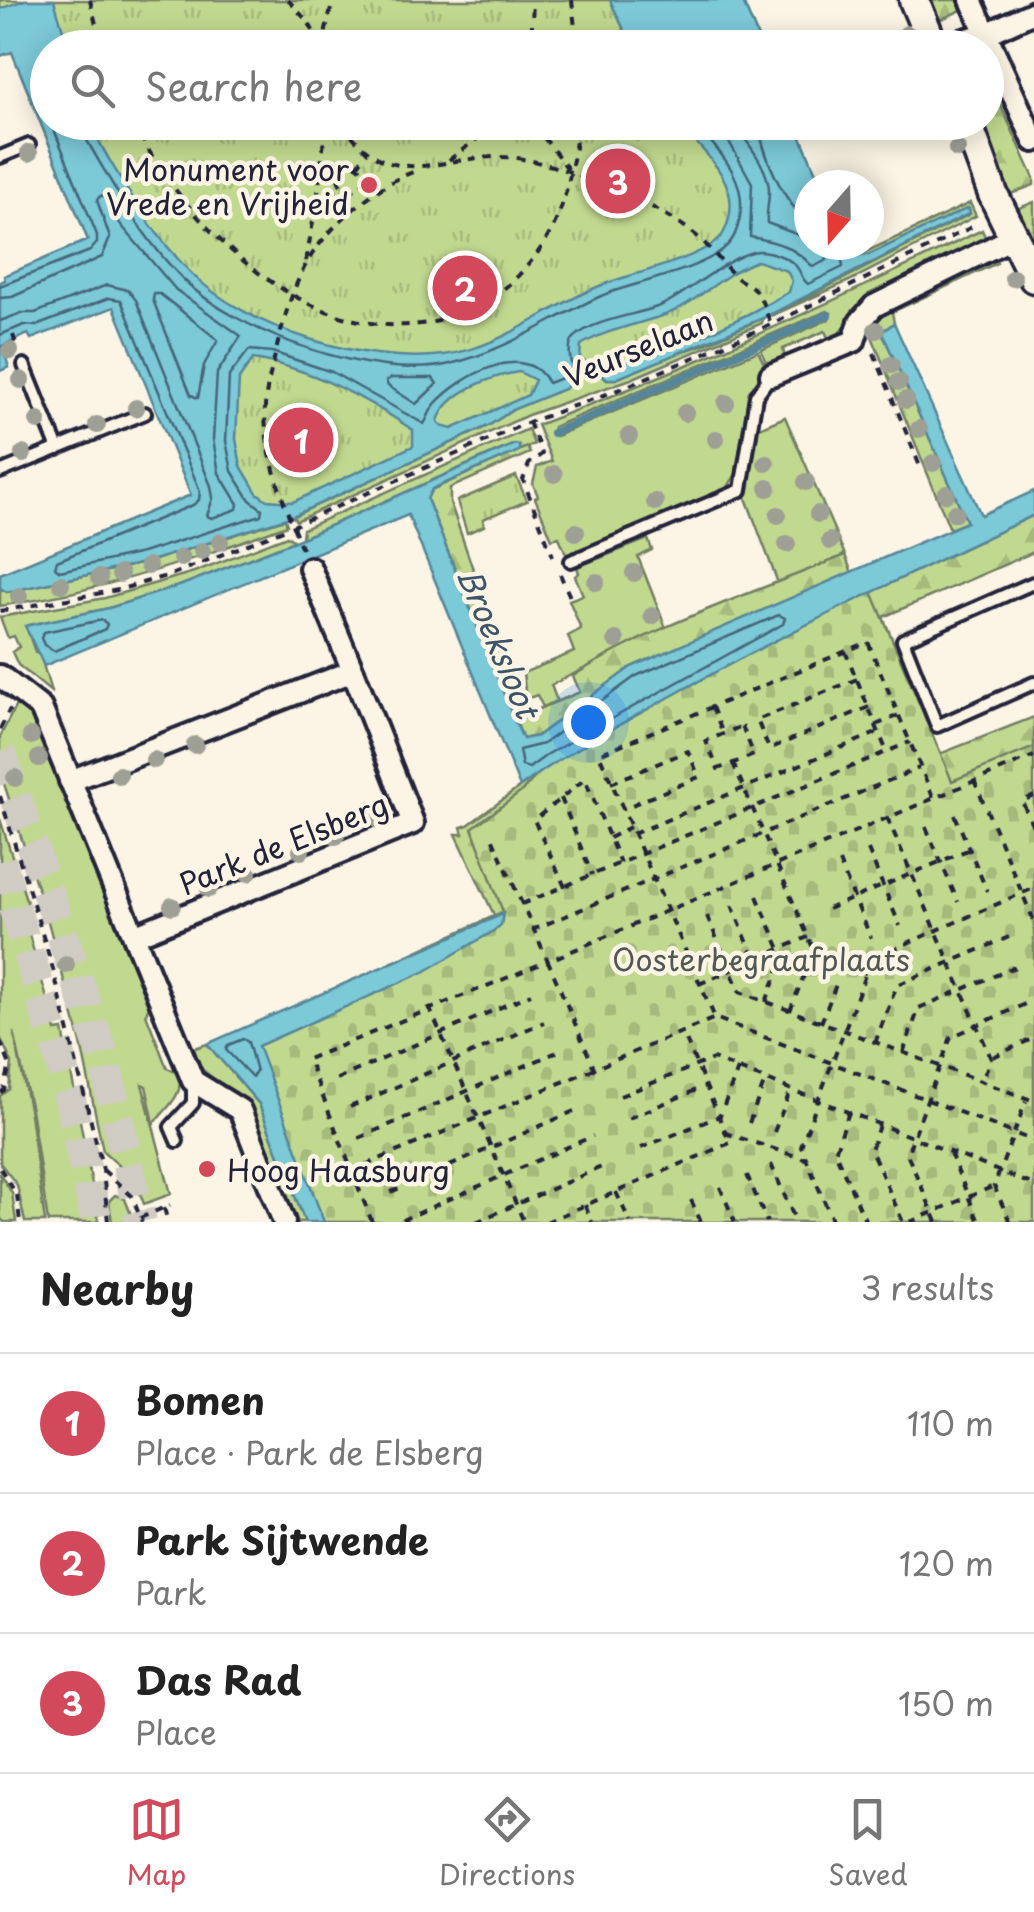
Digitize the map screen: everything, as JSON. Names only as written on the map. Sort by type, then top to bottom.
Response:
[{"type":"street","points":[[914,0],[927,30]]},
{"type":"street","points":[[971,0],[984,30]]},
{"type":"street","points":[[995,30],[1034,12]]},
{"type":"street","points":[[1004,73],[1032,133]]},
{"type":"street","points":[[974,140],[1006,225],[1034,278]]},
{"type":"street","points":[[770,375],[854,341],[860,322],[874,306],[1006,225]]},
{"type":"street","name":"Park de Elsberg","points":[[136,935],[413,823],[310,568]]},
{"type":"street","points":[[70,781],[353,671]]},
{"type":"street","points":[[0,676],[41,708],[193,1081],[240,1110],[284,1222]]},
{"type":"lane","points":[[0,157],[30,145]]},
{"type":"lane","points":[[24,365],[58,449]]},
{"type":"lane","points":[[571,561],[741,490],[756,396],[770,375]]},
{"type":"lane","points":[[0,472],[145,413]]},
{"type":"lane","points":[[1034,584],[903,640],[936,726],[1034,683]]},
{"type":"lane","points":[[178,1141],[171,1127],[194,1103],[193,1081]]},
{"type":"path","points":[[90,0],[98,30]]},
{"type":"path","points":[[288,0],[314,30]]},
{"type":"path","points":[[326,30],[333,0]]},
{"type":"path","points":[[532,30],[533,0]]},
{"type":"path","points":[[572,0],[574,30]]},
{"type":"path","points":[[144,140],[166,178],[202,222],[244,261],[293,295],[348,318],[399,326],[448,319],[472,310],[494,296],[533,259],[550,232],[570,173],[575,140]]},
{"type":"path","points":[[296,534],[280,489],[265,415],[284,320],[305,266],[324,140]]},
{"type":"path","points":[[358,140],[384,162],[423,168]]},
{"type":"path","points":[[445,162],[475,140]]},
{"type":"path","points":[[547,140],[570,173]]},
{"type":"path","points":[[357,166],[368,152]]},
{"type":"path","points":[[305,266],[337,227],[367,199],[402,175],[466,158],[513,158],[570,173],[674,219],[703,241],[733,274],[754,288],[772,324]]},
{"type":"path","points":[[357,166],[344,166],[338,177],[343,187],[358,188],[367,199]]},
{"type":"path","points":[[357,166],[363,176],[358,188]]},
{"type":"path","name":"Veurselaan","points":[[0,611],[118,590],[173,574],[1006,225]]},
{"type":"path","points":[[860,322],[921,469]]},
{"type":"path","points":[[529,422],[542,454],[529,464],[524,480],[570,597]]},
{"type":"path","points":[[934,797],[868,642],[599,754],[716,1018],[1034,1141]]},
{"type":"path","points":[[845,651],[888,752]]},
{"type":"path","points":[[857,679],[757,720],[769,748],[868,707]]},
{"type":"path","points":[[712,707],[723,734]]},
{"type":"path","points":[[876,724],[899,715]]},
{"type":"path","points":[[742,726],[754,754],[733,763],[718,770],[706,741],[742,726]]},
{"type":"path","points":[[633,834],[879,732]]},
{"type":"path","points":[[521,905],[910,742]]},
{"type":"path","points":[[611,783],[688,751],[698,776],[622,808]]},
{"type":"path","points":[[372,1222],[308,1059],[1034,756]]},
{"type":"path","points":[[733,763],[816,955],[866,973]]},
{"type":"path","points":[[532,930],[921,768]]},
{"type":"path","points":[[565,887],[534,820],[584,779],[620,863]]},
{"type":"path","points":[[974,780],[1034,921]]},
{"type":"path","points":[[0,796],[53,969],[103,1170],[108,1222]]},
{"type":"path","points":[[1034,796],[1022,802],[1034,829]]},
{"type":"path","points":[[561,798],[592,875]]},
{"type":"path","points":[[955,815],[987,891]]},
{"type":"path","points":[[887,817],[990,1058],[981,1082]]},
{"type":"path","points":[[609,838],[630,827]]},
{"type":"path","points":[[926,827],[958,902]]},
{"type":"path","points":[[490,833],[594,1070]]},
{"type":"path","points":[[868,850],[900,926]]},
{"type":"path","points":[[828,909],[970,850]]},
{"type":"path","points":[[839,862],[871,938]]},
{"type":"path","points":[[831,1221],[801,1146],[871,959],[1034,888]]},
{"type":"path","points":[[757,896],[780,949]]},
{"type":"path","points":[[732,905],[755,960]]},
{"type":"path","points":[[707,916],[740,992],[1034,1100]]},
{"type":"path","points":[[875,1043],[897,985],[1009,936]]},
{"type":"path","points":[[700,984],[808,937]]},
{"type":"path","points":[[766,1002],[782,961]]},
{"type":"path","points":[[902,1053],[919,1008],[1022,964]]},
{"type":"path","points":[[790,1011],[806,970]]},
{"type":"path","points":[[822,1023],[838,982]]},
{"type":"path","points":[[337,1080],[532,994]]},
{"type":"path","points":[[937,1222],[907,1154],[951,1037],[1034,1000]]},
{"type":"path","points":[[429,1007],[524,1222]]},
{"type":"path","points":[[351,1171],[716,1018]]},
{"type":"path","points":[[350,1107],[544,1022]]},
{"type":"path","points":[[546,1222],[730,1143],[683,1033]]},
{"type":"path","points":[[990,1058],[1034,1038]]},
{"type":"path","points":[[0,1041],[10,1065],[0,1093]]},
{"type":"path","points":[[359,1138],[557,1052]]},
{"type":"path","points":[[620,1096],[712,1059],[1034,1185]]},
{"type":"path","points":[[641,1148],[720,1116],[738,1069]]},
{"type":"path","points":[[749,1123],[766,1080]]},
{"type":"path","points":[[628,1118],[706,1086]]},
{"type":"path","points":[[774,1132],[791,1089]]},
{"type":"path","points":[[1010,1222],[994,1186],[1026,1100]]},
{"type":"path","points":[[390,1192],[581,1108]]},
{"type":"path","points":[[850,1112],[835,1152],[866,1222]]},
{"type":"path","points":[[880,1123],[871,1150],[903,1222]]},
{"type":"path","points":[[726,1133],[806,1159]]},
{"type":"path","points":[[402,1220],[593,1136]]},
{"type":"path","points":[[949,1150],[980,1222]]},
{"type":"path","points":[[772,1164],[796,1222]]},
{"type":"path","points":[[476,1222],[606,1165]]},
{"type":"path","points":[[0,1168],[17,1195],[20,1222]]},
{"type":"path","points":[[103,1170],[132,1196],[141,1220],[167,1206],[168,1222]]},
{"type":"path","points":[[747,1175],[767,1222]]},
{"type":"path","points":[[910,1222],[994,1186]]},
{"type":"path","points":[[720,1187],[735,1222]]},
{"type":"path","points":[[616,1192],[630,1222]]},
{"type":"path","points":[[691,1200],[700,1222]]},
{"type":"path","points":[[585,1205],[592,1222]]},
{"type":"green space","points":[[0,0],[742,0],[755,30],[30,30],[30,97],[12,52],[0,56]]},
{"type":"green space","points":[[923,0],[956,0],[966,8],[933,23]]},
{"type":"green space","points":[[1004,112],[1034,185],[1003,197],[983,140],[1004,140]]},
{"type":"green space","points":[[48,140],[802,140],[815,170],[794,170],[794,260],[830,260],[763,318],[616,379],[607,379],[600,372],[582,373],[564,389],[514,409],[488,426],[293,516],[144,563],[7,592],[0,588],[0,574],[191,495]]},
{"type":"green space","points":[[1034,202],[1034,254],[1009,212]]},
{"type":"green space","points":[[970,203],[976,216],[771,316],[970,214],[969,209],[884,248],[884,243]]},
{"type":"green space","points":[[982,230],[986,239],[877,292],[835,337],[829,340],[825,331],[783,349],[785,358],[772,363],[772,368],[769,369],[761,350],[829,319],[831,313],[827,311],[553,427],[551,432],[556,436],[758,351],[767,370],[749,392],[736,474],[725,492],[567,556],[559,537],[552,539],[533,484],[537,467],[552,461],[537,425],[761,333]]},
{"type":"green space","points":[[994,257],[997,263],[892,312],[894,323],[882,332],[967,522],[950,529],[869,329],[889,307]]},
{"type":"green space","points":[[763,318],[762,323],[631,379],[528,415],[296,521],[293,516],[573,384],[582,373],[600,372],[607,379]]},
{"type":"green space","points":[[785,417],[845,555],[778,583],[746,498],[757,429]]},
{"type":"green space","points":[[528,429],[534,444],[519,451],[519,445],[514,444],[302,538],[303,529]]},
{"type":"green space","points":[[527,447],[530,453],[450,488],[450,502],[520,707],[534,711],[580,692],[573,676],[638,640],[706,610],[845,555],[852,573],[631,667],[537,736],[523,739],[427,499],[431,490]]},
{"type":"green space","points":[[516,476],[527,501],[483,519],[484,526],[467,533],[457,501]]},
{"type":"green space","points":[[1034,515],[1034,552],[883,617],[940,754],[1034,717],[1034,748],[528,951],[502,914],[494,915],[456,834],[463,834],[461,827],[553,763],[805,624]]},
{"type":"green space","points":[[285,519],[287,525],[146,573],[0,606],[0,588],[7,592],[144,563]]},
{"type":"green space","points":[[287,536],[294,541],[182,585],[109,608],[26,626],[35,652],[40,654],[51,692],[18,665],[12,652],[19,647],[14,636],[8,638],[0,617],[105,598],[194,572]]},
{"type":"green space","points":[[648,539],[652,550],[638,557],[666,628],[551,685],[557,701],[543,707],[537,695],[526,699],[523,673],[574,652],[568,636],[581,629],[569,600],[583,595],[575,576],[579,573],[577,567]]},
{"type":"green space","name":"Oosterbegraafplaats","points":[[870,587],[952,781],[1034,747],[1034,1222],[314,1222],[230,1036],[503,912],[472,828],[521,792],[574,736]]},
{"type":"green space","points":[[18,701],[35,721],[150,1002],[146,1014],[167,1068],[178,1073],[180,1080],[177,1094],[154,1123],[146,1086],[142,1084],[171,1194],[144,1204],[135,1180],[103,1151],[81,1043],[47,918],[0,771],[0,737]]},
{"type":"green space","points":[[0,819],[34,924],[27,927],[56,1031],[63,1030],[99,1222],[48,1222],[32,1115],[14,1032],[45,1222],[25,1222],[17,1185],[0,1163],[0,1096],[9,1089],[12,1063],[0,1037]]},
{"type":"green space","points":[[207,1044],[259,1104],[305,1222],[290,1222],[239,1099],[199,1067],[189,1050]]},
{"type":"green space","points":[[0,1174],[12,1193],[16,1222],[0,1218]]},
{"type":"green space","points":[[115,1195],[125,1199],[134,1222],[112,1222],[109,1201]]},
{"type":"water","points":[[25,0],[54,0],[63,30],[30,30],[30,97],[12,52],[0,56],[0,9]]},
{"type":"water","points":[[610,0],[742,0],[755,30],[624,30]]},
{"type":"water","points":[[48,140],[99,140],[161,239],[215,293],[243,311],[309,339],[379,354],[443,355],[486,344],[602,285],[687,257],[716,241],[730,215],[727,186],[694,140],[802,140],[815,170],[794,170],[794,260],[877,260],[763,318],[616,379],[607,379],[600,372],[582,373],[564,389],[514,409],[488,426],[293,516],[144,563],[7,592],[0,588],[0,574],[191,495],[114,307],[2,346],[9,367],[0,371],[0,282],[5,280],[4,276],[88,240]],"holes":[[[757,261],[787,271],[792,281],[789,292],[653,355],[599,364],[580,359],[581,345],[675,311]],[[253,359],[275,363],[357,396],[413,430],[413,446],[293,502],[267,500],[257,493],[241,466],[236,439],[239,379]],[[519,372],[535,380],[528,395],[452,429],[438,421],[460,394],[484,382]]]},
{"type":"water","points":[[968,208],[970,213],[884,257],[884,247]]},
{"type":"water","points":[[894,323],[981,515],[1034,491],[1034,515],[750,654],[587,743],[520,787],[408,515],[44,666],[25,626],[109,608],[182,585],[302,538],[515,444],[519,451],[432,489],[427,499],[515,722],[523,739],[537,736],[631,667],[967,522],[882,332]]},
{"type":"water","points":[[503,914],[501,925],[492,932],[424,972],[258,1046],[324,1222],[305,1222],[259,1104],[207,1044]]},
{"type":"waterway","points":[[553,433],[828,315]]},
{"type":"tunnel","points":[[0,752],[104,1059],[141,1222]]},
{"type":"tunnel","points":[[0,861],[62,1063],[97,1222]]},
{"type":"place","name":"Das Rad","points":[[618,181]]},
{"type":"place","name":"Monument voor Vrede en Vrijheid","points":[[369,185]]},
{"type":"place","name":"Park Sijtwende","points":[[465,288]]},
{"type":"place","name":"Bomen","points":[[301,440]]},
{"type":"place","name":"Hoog Haasburg","points":[[207,1169]]},
{"type":"water label","name":"Broeksloot","points":[[499,642]]}]
